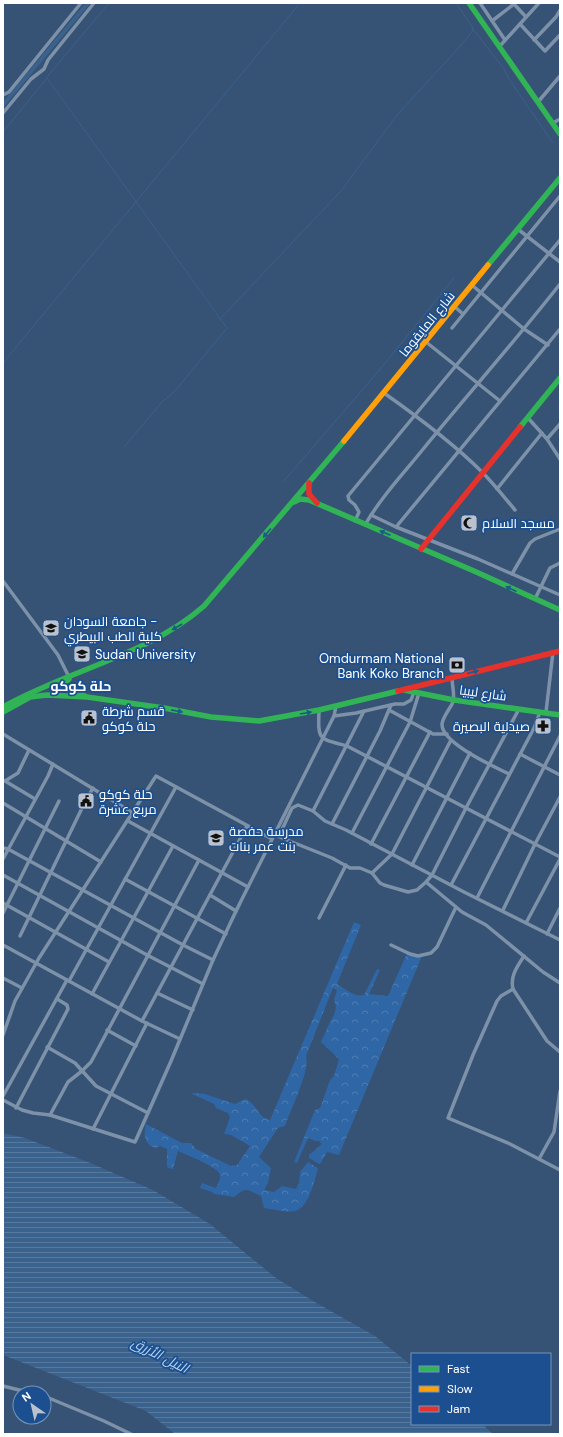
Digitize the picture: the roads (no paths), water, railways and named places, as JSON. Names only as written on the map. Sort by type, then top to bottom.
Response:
[{"type":"main road","points":[[469,3],[560,134]]},
{"type":"main road","name":"شارع المايقوما","points":[[3,707],[22,696],[136,648],[189,620],[204,606],[292,504],[473,286],[560,178]]},
{"type":"main road","points":[[420,549],[560,378]]},
{"type":"main road","points":[[309,482],[309,494],[318,504]]},
{"type":"main road","points":[[292,504],[297,500],[303,499],[318,504],[474,571],[560,610]]},
{"type":"main road","points":[[3,712],[25,699],[37,695],[87,698],[164,708],[212,717],[252,721],[319,710],[560,651]]},
{"type":"main road","points":[[71,676],[64,683],[63,688],[80,693],[87,698]]},
{"type":"main road","name":"شارع ليبيا","points":[[404,690],[454,700],[560,714]]},
{"type":"street","points":[[3,95],[9,92],[81,3]]},
{"type":"street","points":[[3,113],[31,79],[44,69],[48,60],[94,3]]},
{"type":"street","points":[[480,3],[505,40]]},
{"type":"street","points":[[499,47],[539,3]]},
{"type":"street","points":[[492,21],[514,4],[526,17]]},
{"type":"street","points":[[477,14],[484,9]]},
{"type":"street","points":[[534,40],[556,17],[560,10]]},
{"type":"street","points":[[520,24],[545,51],[560,36]]},
{"type":"street","points":[[538,102],[560,76]]},
{"type":"street","points":[[553,123],[560,119]]},
{"type":"street","points":[[452,328],[560,196]]},
{"type":"street","points":[[519,230],[560,262]]},
{"type":"street","points":[[355,521],[359,512],[355,505],[349,500],[348,496],[560,240]]},
{"type":"street","points":[[365,525],[371,515],[437,433],[560,284]]},
{"type":"street","points":[[473,286],[524,329],[548,345]]},
{"type":"street","points":[[455,307],[463,314]]},
{"type":"street","points":[[396,527],[560,329]]},
{"type":"street","points":[[426,342],[500,401]]},
{"type":"street","points":[[384,393],[415,415],[459,451],[482,472],[515,510]]},
{"type":"street","points":[[527,417],[547,439],[560,459]]},
{"type":"street","points":[[547,439],[560,424]]},
{"type":"street","points":[[497,489],[542,433]]},
{"type":"street","points":[[371,515],[396,527],[560,595]]},
{"type":"street","points":[[512,574],[530,543],[535,538],[560,529]]},
{"type":"street","points":[[535,599],[550,568],[560,563]]},
{"type":"street","points":[[3,581],[58,655],[71,676]]},
{"type":"street","points":[[451,885],[543,712],[553,652]]},
{"type":"street","points":[[452,678],[454,700],[442,725],[447,734],[451,740],[470,753],[509,774]]},
{"type":"street","points":[[334,716],[364,712],[391,705],[408,703],[416,693]]},
{"type":"street","points":[[352,833],[410,722],[416,693]]},
{"type":"street","points":[[332,824],[380,731],[391,705]]},
{"type":"street","points":[[3,1100],[16,1108],[33,1113],[50,1115],[135,1142],[193,1010],[213,960],[274,834],[334,716],[336,706]]},
{"type":"street","points":[[274,834],[332,858],[350,868],[360,868],[372,873],[380,883],[384,885],[408,892],[417,890],[432,875],[519,709]]},
{"type":"street","points":[[319,710],[319,733],[323,738],[347,746],[367,756],[406,778],[486,818],[560,858],[526,923]]},
{"type":"street","points":[[389,710],[430,732],[439,735],[447,734]]},
{"type":"street","points":[[313,811],[364,712]]},
{"type":"street","points":[[371,844],[430,732]]},
{"type":"street","points":[[3,734],[133,813]]},
{"type":"street","points":[[477,898],[560,736]]},
{"type":"street","points":[[372,873],[392,854],[451,740]]},
{"type":"street","points":[[4,781],[18,773],[29,750]]},
{"type":"street","points":[[412,865],[470,753]]},
{"type":"street","points":[[520,754],[560,775]]},
{"type":"street","points":[[3,859],[53,764]]},
{"type":"street","points":[[3,1035],[4,1027],[11,1010],[36,963],[156,776],[272,839]]},
{"type":"street","points":[[4,781],[35,799]]},
{"type":"street","points":[[3,1096],[176,787]]},
{"type":"street","points":[[20,936],[28,917],[93,788]]},
{"type":"street","points":[[502,910],[560,797]]},
{"type":"street","points":[[3,913],[5,904],[59,801]]},
{"type":"street","points":[[3,803],[101,862]]},
{"type":"street","points":[[279,836],[294,806],[298,805],[313,811],[332,824],[560,940]]},
{"type":"street","points":[[128,821],[248,887]]},
{"type":"street","points":[[142,1020],[247,826]]},
{"type":"street","points":[[92,994],[173,846]]},
{"type":"street","points":[[3,848],[8,849],[110,906],[213,960]]},
{"type":"street","points":[[50,1115],[68,1082],[91,1062],[118,1008],[199,860]]},
{"type":"street","points":[[319,918],[346,865]]},
{"type":"street","points":[[3,875],[121,941],[204,984]]},
{"type":"street","points":[[125,879],[226,934]]},
{"type":"street","points":[[426,882],[456,908],[486,925],[547,975],[560,983]]},
{"type":"street","points":[[210,895],[236,911]]},
{"type":"street","points":[[5,904],[109,962]]},
{"type":"street","points":[[391,944],[410,954],[418,956],[431,953],[437,947],[456,908]]},
{"type":"street","points":[[547,934],[560,908]]},
{"type":"street","points":[[3,945],[118,1008],[180,1039]]},
{"type":"street","points":[[524,956],[514,971],[511,981],[513,989],[547,1041],[560,1052]]},
{"type":"street","points":[[3,978],[22,988]]},
{"type":"street","points":[[513,989],[501,996],[497,1001],[473,1055],[448,1118],[510,1144],[560,1170]]},
{"type":"street","points":[[157,993],[193,1010]]},
{"type":"street","points":[[16,1108],[68,1009],[67,1005],[57,999]]},
{"type":"street","points":[[93,1129],[147,1023]]},
{"type":"street","points":[[107,1030],[136,1046]]},
{"type":"street","points":[[47,1047],[71,1060],[96,1086],[148,1113]]},
{"type":"street","points":[[539,1159],[554,1132],[560,1091]]},
{"type":"street","points":[[52,1399],[131,1434]]},
{"type":"water","name":"النيل الأزرق","points":[[3,1133],[25,1138],[88,1162],[153,1190],[210,1224],[276,1278],[375,1336],[411,1365],[411,1425],[483,1425],[493,1434],[175,1434],[146,1411],[3,1355]]},
{"type":"waterway","points":[[3,105],[88,3]]},
{"type":"waterway","points":[[47,77],[109,3]]},
{"type":"waterway","points":[[3,363],[300,3]]},
{"type":"waterway","points":[[221,318],[341,191],[397,115],[472,32],[473,28],[456,3]]},
{"type":"waterway","points":[[473,29],[504,69],[509,79],[553,143]]},
{"type":"waterway","points":[[3,132],[47,78],[227,328],[175,391],[163,401],[124,447]]},
{"type":"waterway","points":[[283,482],[382,367],[454,278]]},
{"type":"waterway","points":[[324,733],[332,716]]},
{"type":"waterway","points":[[232,923],[242,904]]},
{"type":"waterway","points":[[144,1126],[193,1012]]},
{"type":"waterway","points":[[138,1140],[142,1131]]},
{"type":"place","name":"مسجد السلام","points":[[469,523]]},
{"type":"place","name":"جامعة السودان - كلية الطب البيطري","points":[[51,628]]},
{"type":"place","name":"Sudan University","points":[[82,654]]},
{"type":"place","name":"Omdurmam National Bank Koko Branch","points":[[457,665]]},
{"type":"place","name":"قسم شرطة حلة كوكو","points":[[89,718]]},
{"type":"place","name":"صيدلية البصيرة","points":[[543,726]]},
{"type":"place","name":"حلة كوكو مربع عشرة","points":[[86,801]]},
{"type":"place","name":"مدرسة حفصة بنت عمر بنات","points":[[216,838]]},
{"type":"district","name":"حلة كوكو","points":[[81,686]]}]
